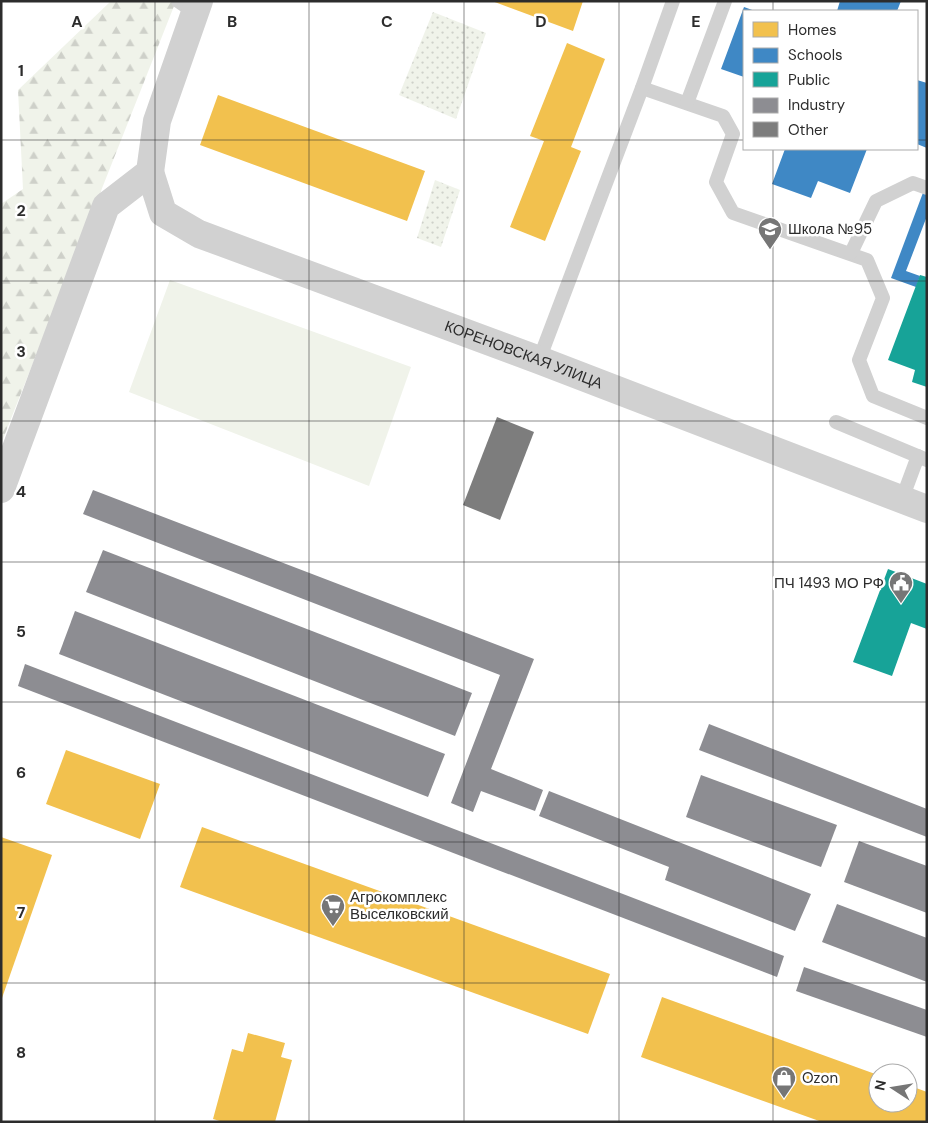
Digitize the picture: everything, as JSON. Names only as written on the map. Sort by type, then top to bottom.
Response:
[{"type":"street","points":[[1,489],[106,206],[150,172],[157,121],[190,5]]},
{"type":"street","name":"КОРЕНОВСКАЯ УЛИЦА","points":[[150,172],[162,213],[199,234],[539,360],[927,509]]},
{"type":"lane","points":[[539,360],[673,1]]},
{"type":"lane","points":[[687,103],[725,1]]},
{"type":"lane","points":[[642,88],[723,116],[732,134],[716,182],[733,213],[867,260],[883,298],[859,360],[872,396],[927,418]]},
{"type":"lane","points":[[851,253],[876,201],[913,183],[927,188]]},
{"type":"lane","points":[[836,422],[922,458],[902,499]]},
{"type":"green space","points":[[111,1],[176,1],[1,444],[1,204],[23,189],[18,90]]},
{"type":"green space","points":[[433,12],[486,33],[456,119],[399,95]]},
{"type":"green space","points":[[435,180],[460,190],[441,247],[417,238]]},
{"type":"green space","points":[[170,280],[411,367],[369,486],[129,392]]},
{"type":"building: Homes","points":[[492,1],[583,1],[573,31]]},
{"type":"building: Homes","points":[[567,43],[605,59],[571,147],[581,151],[545,241],[510,227],[544,141],[530,136]]},
{"type":"building: Homes","points":[[218,95],[425,171],[407,221],[200,145]]},
{"type":"building: Homes","points":[[66,750],[160,784],[140,839],[46,804]]},
{"type":"building: Homes","points":[[202,827],[610,974],[588,1034],[180,887]]},
{"type":"building: Homes","points":[[1,837],[52,855],[2,998],[1,998]]},
{"type":"building: Homes","points":[[662,997],[868,1071],[868,1113],[918,1113],[918,1089],[927,1092],[927,1122],[822,1122],[641,1057]]},
{"type":"building: Homes","points":[[248,1033],[285,1043],[281,1057],[292,1060],[275,1122],[223,1122],[213,1119],[232,1049],[243,1052]]},
{"type":"building: Schools","points":[[840,1],[901,1],[897,10],[837,10]]},
{"type":"building: Schools","points":[[744,7],[752,10],[743,10],[743,77],[721,69]]},
{"type":"building: Schools","points":[[918,80],[927,83],[927,148],[918,144]]},
{"type":"building: Schools","points":[[785,150],[867,150],[850,193],[818,181],[811,198],[772,184]]},
{"type":"building: Schools","points":[[927,182],[927,216],[906,271],[920,276],[916,287],[891,278]]},
{"type":"building: Public","points":[[920,275],[927,277],[927,387],[912,382],[915,370],[888,360]]},
{"type":"building: Public","name":"ПЧ 1493 МО РФ","points":[[888,569],[927,584],[927,629],[911,623],[892,676],[853,662]]},
{"type":"building: Industry","points":[[93,490],[534,659],[491,769],[543,790],[535,811],[481,791],[473,812],[451,803],[500,675],[83,514]]},
{"type":"building: Industry","points":[[103,550],[472,693],[455,736],[86,592]]},
{"type":"building: Industry","points":[[75,611],[445,754],[428,797],[59,654]]},
{"type":"building: Industry","points":[[25,664],[784,956],[777,977],[18,686]]},
{"type":"building: Industry","points":[[709,724],[927,809],[927,837],[699,750]]},
{"type":"building: Industry","points":[[701,775],[837,825],[821,867],[686,817]]},
{"type":"building: Industry","points":[[549,791],[811,894],[795,931],[665,880],[669,867],[539,816]]},
{"type":"building: Industry","points":[[859,841],[927,866],[927,913],[844,882]]},
{"type":"building: Industry","points":[[837,904],[927,938],[927,982],[822,942]]},
{"type":"building: Industry","points":[[804,967],[927,1010],[927,1037],[796,991]]},
{"type":"building: Other","points":[[497,417],[534,432],[500,520],[463,505]]},
{"type":"place","name":"Школа №95","points":[[770,250]]},
{"type":"place","name":"ПЧ 1493 МО РФ","points":[[901,604]]},
{"type":"place","name":"Агрокомплекс Выселковский","points":[[333,927]]},
{"type":"place","name":"Ozon","points":[[784,1099]]}]
